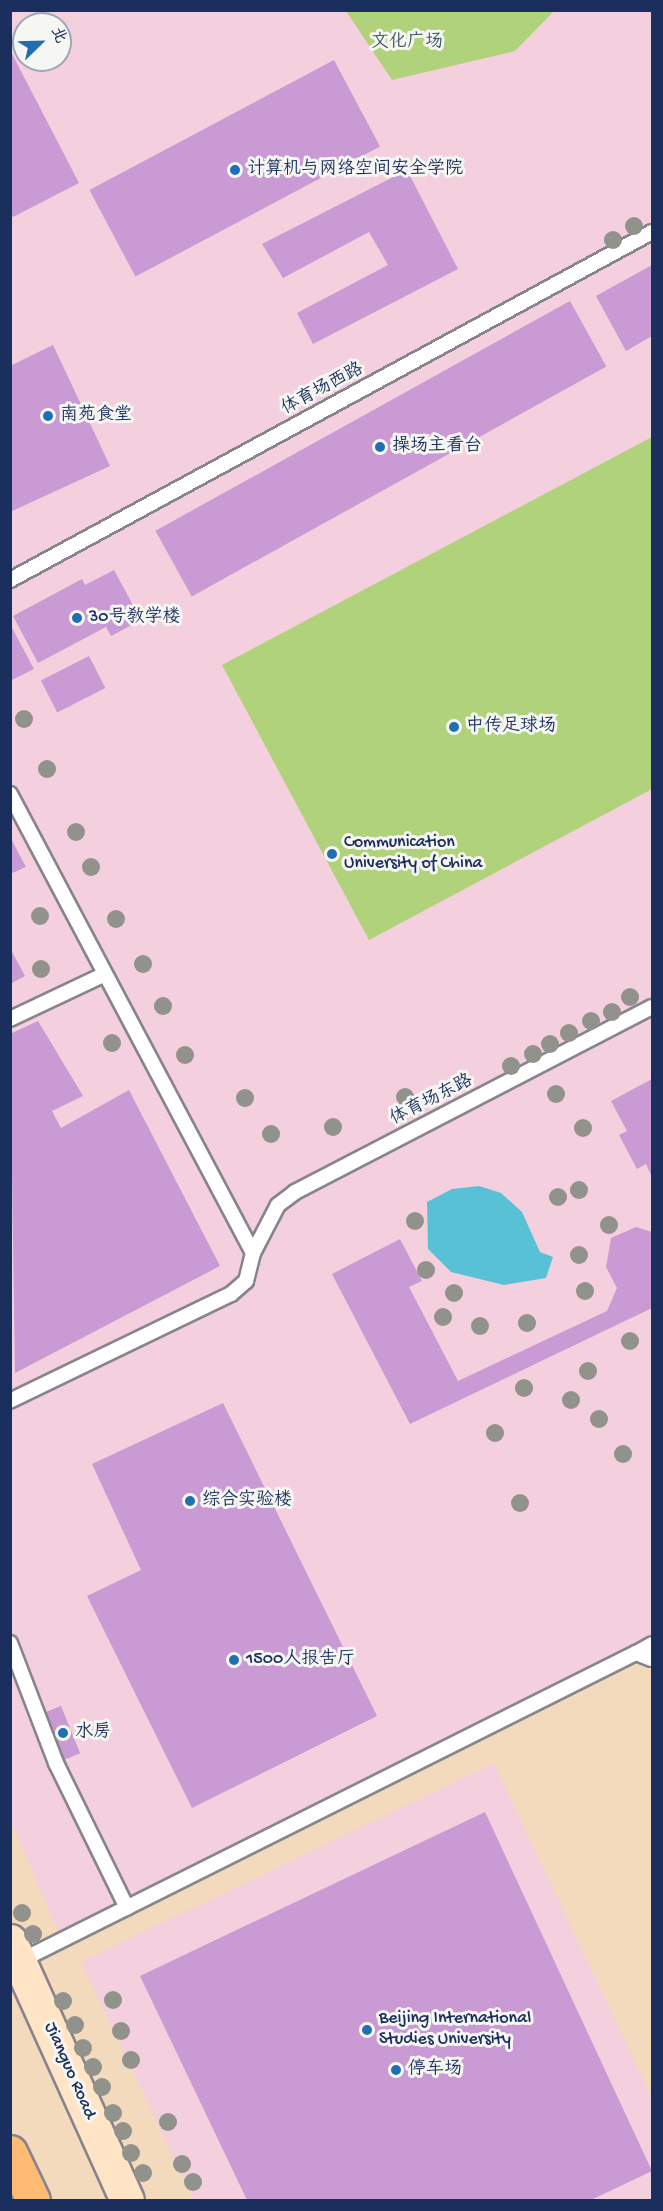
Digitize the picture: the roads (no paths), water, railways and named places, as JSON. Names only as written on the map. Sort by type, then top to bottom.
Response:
[{"type":"highway","points":[[10,2152],[33,2200]]},
{"type":"main road","name":"Jianguo Road","points":[[15,1951],[127,2200]]},
{"type":"lane","name":"体育场西路","points":[[10,580],[652,232]]},
{"type":"lane","points":[[10,794],[253,1253]]},
{"type":"lane","points":[[10,1019],[105,974]]},
{"type":"lane","name":"体育场东路","points":[[10,1401],[231,1294],[246,1281],[253,1253],[278,1205],[295,1192],[652,1007]]},
{"type":"lane","points":[[10,1643],[56,1763],[127,1908]]},
{"type":"lane","points":[[15,1951],[127,1908],[652,1644]]},
{"type":"lane","points":[[636,1653],[652,1659]]},
{"type":"water","points":[[479,1186],[501,1193],[522,1212],[540,1252],[553,1257],[546,1278],[504,1285],[451,1272],[428,1249],[427,1202],[452,1189]]},
{"type":"place","name":"计算机与网络空间安全学院","points":[[235,170]]},
{"type":"place","name":"南苑食堂","points":[[48,416]]},
{"type":"place","name":"操场主看台","points":[[380,447]]},
{"type":"place","name":"30号教学楼","points":[[77,618]]},
{"type":"place","name":"中传足球场","points":[[454,727]]},
{"type":"place","name":"Communication University of China","points":[[332,854]]},
{"type":"place","name":"综合实验楼","points":[[190,1501]]},
{"type":"place","name":"1500人报告厅","points":[[234,1660]]},
{"type":"place","name":"水房","points":[[63,1733]]},
{"type":"place","name":"Beijing International Studies University","points":[[367,2030]]},
{"type":"place","name":"停车场","points":[[396,2070]]},
{"type":"park label","name":"文化广场","points":[[407,43]]}]
